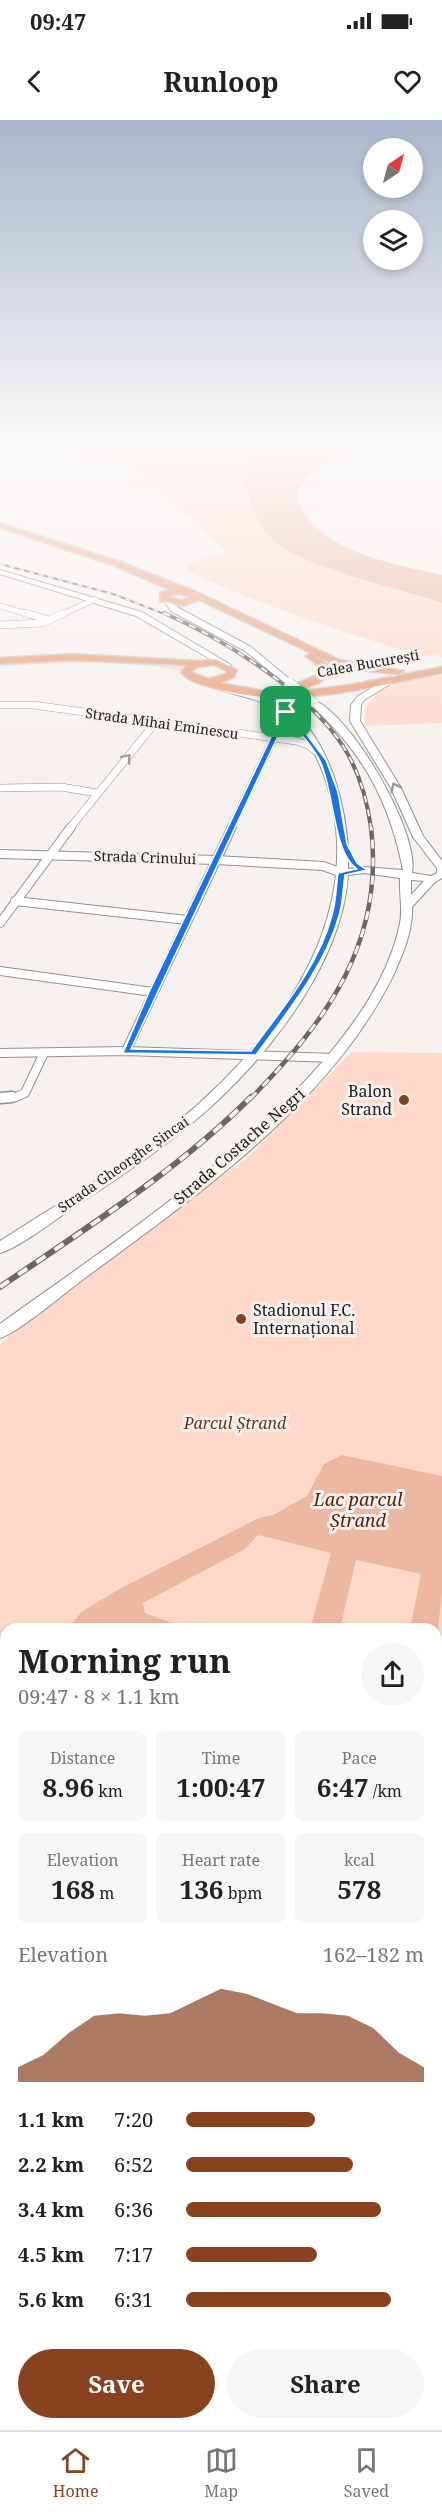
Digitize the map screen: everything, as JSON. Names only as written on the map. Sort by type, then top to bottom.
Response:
[{"type":"main road","points":[[85,554],[126,567],[181,591],[191,599],[314,657],[325,666],[326,672],[320,679],[288,686]]},
{"type":"main road","points":[[94,557],[166,599],[191,599],[353,667],[398,675]]},
{"type":"main road","points":[[0,572],[95,599],[154,621],[232,670],[230,676],[217,681],[201,681]]},
{"type":"main road","points":[[166,599],[181,591]]},
{"type":"main road","name":"Strada Costache Negri","points":[[0,1332],[208,1178],[292,1101],[334,1058],[381,988],[405,925],[409,904],[405,875],[408,870],[397,819],[380,780],[363,753],[336,722],[314,703],[288,686],[259,657],[172,608],[166,599]]},
{"type":"main road","points":[[185,614],[183,607],[191,599]]},
{"type":"main road","points":[[0,666],[78,663],[162,668],[186,672],[189,667],[199,663],[202,654],[196,647]]},
{"type":"main road","points":[[0,661],[72,657],[226,665]]},
{"type":"main road","name":"Calea București","points":[[186,672],[190,677],[227,689],[262,696],[300,696],[440,667]]},
{"type":"main road","name":"Strada Costache Negri","points":[[398,675],[361,698],[356,705],[355,721],[396,788],[420,840]]},
{"type":"main road","name":"Calea București","points":[[230,676],[237,683],[255,689],[398,675]]},
{"type":"main road","name":"Strada Gheorghe Șincai","points":[[0,1248],[177,1128],[230,1080],[290,1004],[316,961],[336,915],[344,844],[335,792],[320,754],[286,712],[271,703],[227,689]]},
{"type":"main road","name":"Strada Costache Negri","points":[[397,819],[420,840],[442,868],[442,874],[432,879],[409,904]]},
{"type":"main road","points":[[344,844],[355,864],[364,870]]},
{"type":"main road","name":"Strada Crinului","points":[[342,873],[364,870],[432,879]]},
{"type":"street","points":[[0,625],[50,621],[95,599]]},
{"type":"street","points":[[0,606],[50,621]]},
{"type":"street","points":[[21,624],[32,615]]},
{"type":"street","name":"Strada Mihai Eminescu","points":[[0,705],[33,705],[303,743],[320,754]]},
{"type":"street","points":[[126,1051],[286,712]]},
{"type":"street","points":[[0,923],[49,854],[156,722]]},
{"type":"street","points":[[0,788],[61,787],[97,793]]},
{"type":"street","name":"Strada Crinului","points":[[0,854],[216,860],[323,866],[342,873]]},
{"type":"street","points":[[15,901],[187,920]]},
{"type":"street","points":[[0,971],[153,992]]},
{"type":"street","points":[[0,1053],[126,1051],[253,1053],[334,1058]]},
{"type":"street","points":[[0,1098],[16,1097],[25,1093],[44,1053]]},
{"type":"green space","points":[[222,554],[294,554],[351,576],[442,603],[442,658],[437,654],[424,656],[413,649],[402,650],[321,624],[240,594],[188,571],[186,564]]},
{"type":"green space","points":[[61,658],[197,663],[186,672],[117,664],[69,663],[0,666],[0,661]]},
{"type":"green space","points":[[433,675],[442,676],[442,723],[365,726],[365,713],[369,703],[376,695],[397,684]]},
{"type":"green space","name":"Parcul Ștrand","points":[[352,1052],[442,1053],[442,1623],[0,1623],[0,1344],[43,1307],[246,1159]]},
{"type":"water","points":[[294,554],[363,554],[442,575],[442,603],[350,576]]},
{"type":"water","name":"Lac parcul Ștrand","points":[[342,1455],[442,1476],[442,1591],[439,1623],[411,1623],[421,1574],[356,1560],[341,1623],[312,1623],[331,1553],[258,1535],[245,1549],[143,1603],[145,1613],[171,1623],[73,1623],[81,1612],[121,1588],[259,1518],[273,1515],[307,1496],[324,1464]]},
{"type":"railway","points":[[0,564],[113,594],[167,615]]},
{"type":"railway","points":[[164,613],[238,652],[286,686],[308,705],[327,725],[349,756],[365,796],[371,828]]},
{"type":"railway","points":[[250,1099],[303,1040],[326,1009],[345,977],[359,943],[369,907],[373,869],[371,827]]},
{"type":"railway","points":[[0,1287],[162,1174],[193,1150],[251,1097]]},
{"type":"place","name":"Balon Strand","points":[[404,1100]]},
{"type":"place","name":"Stadionul F.C. Internațional","points":[[241,1319]]},
{"type":"route","points":[[286,712],[323,760],[335,792],[342,839],[349,850],[351,859],[357,867],[364,870],[342,873],[343,880],[332,930],[307,978],[253,1053],[126,1051],[282,718],[286,712]]}]
